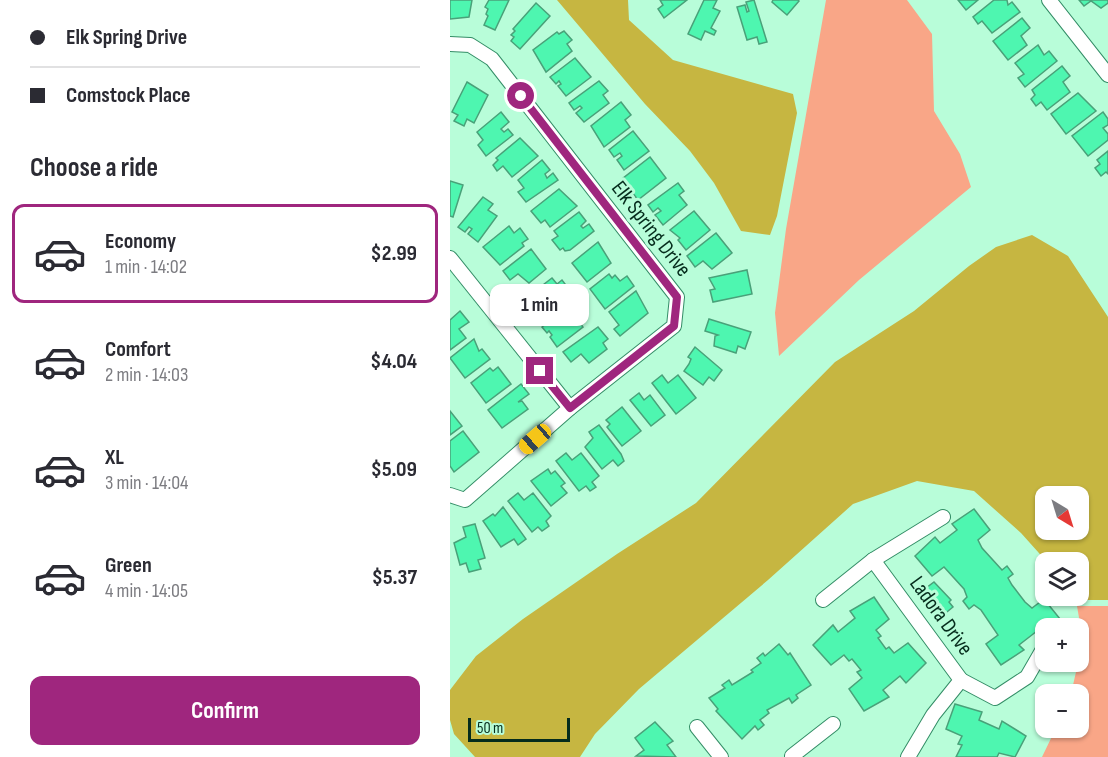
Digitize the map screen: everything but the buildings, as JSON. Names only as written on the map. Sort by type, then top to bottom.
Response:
[{"type":"street","points":[[1049,0],[1108,75]]},
{"type":"street","name":"Elk Spring Drive","points":[[450,44],[470,45],[492,59],[677,297],[674,326],[570,408],[465,500],[450,495]]},
{"type":"street","points":[[450,258],[570,408]]},
{"type":"street","points":[[823,600],[873,560],[943,518]]},
{"type":"street","name":"Ladora Drive","points":[[873,560],[961,680],[933,715],[908,757]]},
{"type":"street","points":[[961,680],[995,698],[1027,677],[1035,663]]},
{"type":"street","points":[[792,757],[833,724]]},
{"type":"street","points":[[697,727],[721,757]]},
{"type":"shaded area","points":[[557,0],[628,0],[629,20],[673,60],[793,94],[797,113],[777,216],[770,235],[741,231],[714,183],[690,151],[645,104]]},
{"type":"shaded area","points":[[826,0],[907,0],[932,34],[934,111],[960,154],[971,187],[859,280],[779,356],[775,313],[786,229]]},
{"type":"shaded area","points":[[1032,235],[1068,256],[1108,317],[1108,600],[1089,600],[1089,552],[1038,552],[1021,533],[974,491],[917,481],[853,504],[768,580],[639,689],[595,734],[580,757],[475,757],[454,734],[450,720],[450,690],[476,656],[523,619],[696,503],[835,362],[914,311],[996,247]]},
{"type":"shaded area","points":[[1077,606],[1108,606],[1108,757],[1042,757],[1051,738],[1089,738],[1089,684],[1073,684],[1076,672],[1089,672],[1089,618],[1079,618]]},
{"type":"route","points":[[521,96],[677,297],[674,326],[570,408],[540,371]]}]
